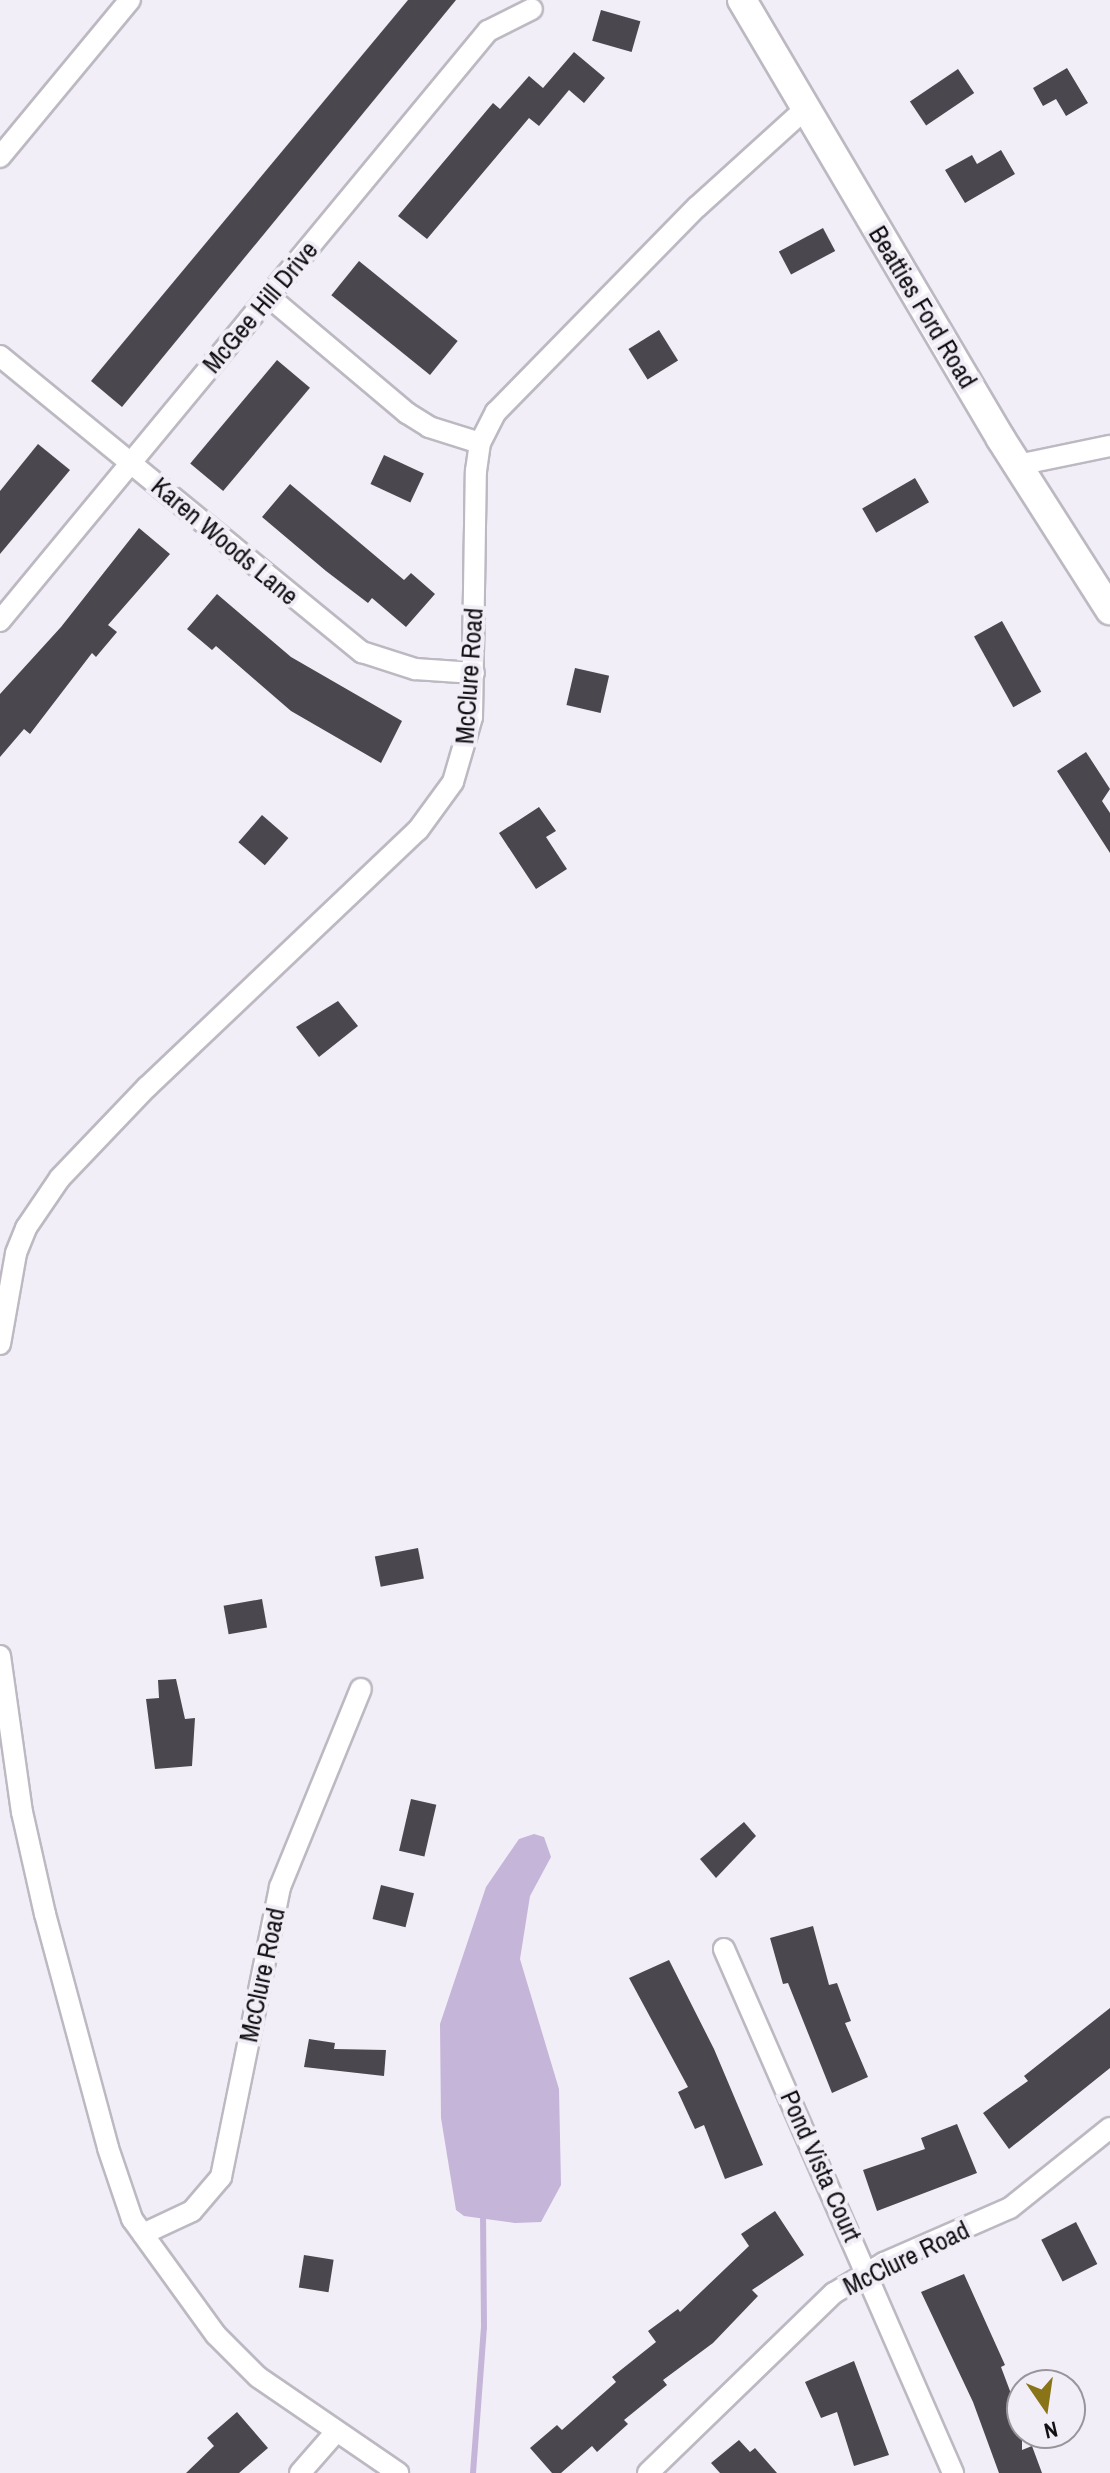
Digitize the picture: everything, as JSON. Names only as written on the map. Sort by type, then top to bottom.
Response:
[{"type":"main road","name":"Beatties Ford Road","points":[[742,0],[1018,465],[1110,610]]},
{"type":"street","points":[[0,157],[130,0]]},
{"type":"street","name":"McGee Hill Drive","points":[[0,621],[488,31],[532,9]]},
{"type":"street","name":"McClure Road","points":[[0,1344],[16,1253],[37,1208],[127,1107],[418,830],[441,802],[463,759],[474,673],[480,443],[496,412],[567,337],[779,128],[806,108]]},
{"type":"street","points":[[268,296],[407,413],[429,427],[480,443]]},
{"type":"street","name":"Karen Woods Lane","points":[[0,356],[362,652],[415,669],[474,673]]},
{"type":"street","points":[[1018,465],[1110,446]]},
{"type":"street","points":[[0,1656],[18,1786],[45,1914],[125,2202],[143,2234],[216,2335],[258,2377],[335,2433],[398,2473]]},
{"type":"street","name":"McClure Road","points":[[143,2234],[192,2211],[221,2177],[280,1887],[361,1689]]},
{"type":"street","name":"Pond Vista Court","points":[[724,1949],[868,2271],[953,2473]]},
{"type":"street","name":"McClure Road","points":[[648,2473],[834,2293],[868,2271],[1010,2208],[1110,2128]]},
{"type":"street","points":[[300,2473],[335,2433]]},
{"type":"shaded area","points":[[534,1834],[544,1837],[551,1857],[530,1896],[520,1959],[559,2089],[561,2185],[541,2222],[515,2223],[464,2216],[456,2210],[441,2118],[440,2024],[486,1887],[519,1839]]},
{"type":"building","points":[[408,0],[456,0],[122,407],[91,381]]},
{"type":"building","points":[[601,10],[640,21],[632,52],[592,41]]},
{"type":"building","points":[[574,52],[605,78],[584,103],[569,90],[539,126],[529,118],[427,239],[398,216],[493,103],[500,109],[529,76],[543,88]]},
{"type":"building","points":[[1067,68],[1088,103],[1066,116],[1056,99],[1043,106],[1033,88]]},
{"type":"building","points":[[958,69],[974,93],[926,125],[910,101]]},
{"type":"building","points":[[1001,150],[1015,174],[965,203],[945,170],[972,155],[977,164]]},
{"type":"building","points":[[823,228],[835,251],[791,274],[779,251]]},
{"type":"building","points":[[359,261],[458,341],[430,375],[331,295]]},
{"type":"building","points":[[659,330],[678,361],[648,380],[628,349]]},
{"type":"building","points":[[277,360],[310,388],[223,491],[190,463]]},
{"type":"building","points":[[38,444],[70,470],[0,554],[0,491]]},
{"type":"building","points":[[384,455],[424,474],[410,503],[370,484]]},
{"type":"building","points":[[915,478],[929,502],[876,533],[862,508]]},
{"type":"building","points":[[290,484],[404,580],[411,573],[435,594],[406,627],[372,598],[368,603],[326,571],[262,517]]},
{"type":"building","points":[[139,528],[170,554],[108,625],[117,632],[96,657],[92,653],[30,734],[24,729],[0,757],[0,694],[61,627]]},
{"type":"building","points":[[217,594],[291,657],[402,721],[381,763],[291,711],[216,646],[212,650],[187,629]]},
{"type":"building","points":[[1002,621],[1041,692],[1013,707],[974,637]]},
{"type":"building","points":[[575,668],[609,676],[601,713],[566,705]]},
{"type":"building","points":[[1086,752],[1110,789],[1102,801],[1110,813],[1110,853],[1057,771]]},
{"type":"building","points":[[539,807],[556,831],[546,837],[567,869],[536,889],[499,833]]},
{"type":"building","points":[[262,815],[288,838],[265,865],[238,842]]},
{"type":"building","points":[[338,1001],[358,1026],[319,1057],[296,1027]]},
{"type":"building","points":[[418,1548],[424,1578],[381,1587],[375,1556]]},
{"type":"building","points":[[262,1599],[267,1628],[229,1634],[224,1606]]},
{"type":"building","points":[[176,1679],[185,1719],[195,1718],[192,1766],[155,1769],[146,1699],[159,1698],[158,1680]]},
{"type":"building","points":[[411,1799],[436,1805],[424,1856],[399,1851]]},
{"type":"building","points":[[744,1822],[756,1836],[716,1878],[700,1859]]},
{"type":"building","points":[[381,1885],[414,1893],[406,1927],[373,1919]]},
{"type":"building","points":[[813,1926],[829,1985],[837,1983],[851,2021],[845,2023],[868,2077],[832,2093],[788,1983],[783,1984],[770,1938]]},
{"type":"building","points":[[669,1960],[714,2049],[763,2165],[725,2179],[704,2125],[695,2129],[678,2092],[688,2087],[629,1978]]},
{"type":"building","points":[[1110,2008],[1110,2068],[1009,2149],[983,2113],[1028,2081],[1024,2076]]},
{"type":"building","points":[[309,2039],[335,2043],[334,2049],[386,2050],[384,2076],[304,2067]]},
{"type":"building","points":[[957,2124],[977,2173],[877,2211],[863,2170],[925,2149],[921,2138]]},
{"type":"building","points":[[775,2211],[804,2255],[752,2290],[758,2296],[713,2343],[663,2380],[667,2385],[624,2420],[628,2424],[597,2452],[592,2446],[561,2473],[552,2473],[530,2448],[557,2425],[562,2430],[616,2382],[612,2377],[656,2342],[648,2331],[678,2309],[680,2312],[749,2246],[741,2234]]},
{"type":"building","points":[[1076,2222],[1097,2264],[1063,2282],[1041,2240]]},
{"type":"building","points":[[304,2255],[334,2260],[328,2292],[299,2288]]},
{"type":"building","points":[[964,2274],[1005,2365],[1001,2367],[1006,2380],[1006,2449],[1033,2449],[1042,2473],[999,2473],[973,2402],[921,2292]]},
{"type":"building","points":[[854,2361],[889,2455],[854,2466],[837,2412],[821,2418],[805,2382]]},
{"type":"building","points":[[237,2412],[268,2448],[239,2473],[186,2473],[214,2446],[207,2438]]},
{"type":"building","points":[[739,2440],[750,2452],[755,2448],[777,2473],[720,2473],[711,2463]]},
{"type":"waterway","points":[[473,2473],[484,2327],[483,2219]]}]
